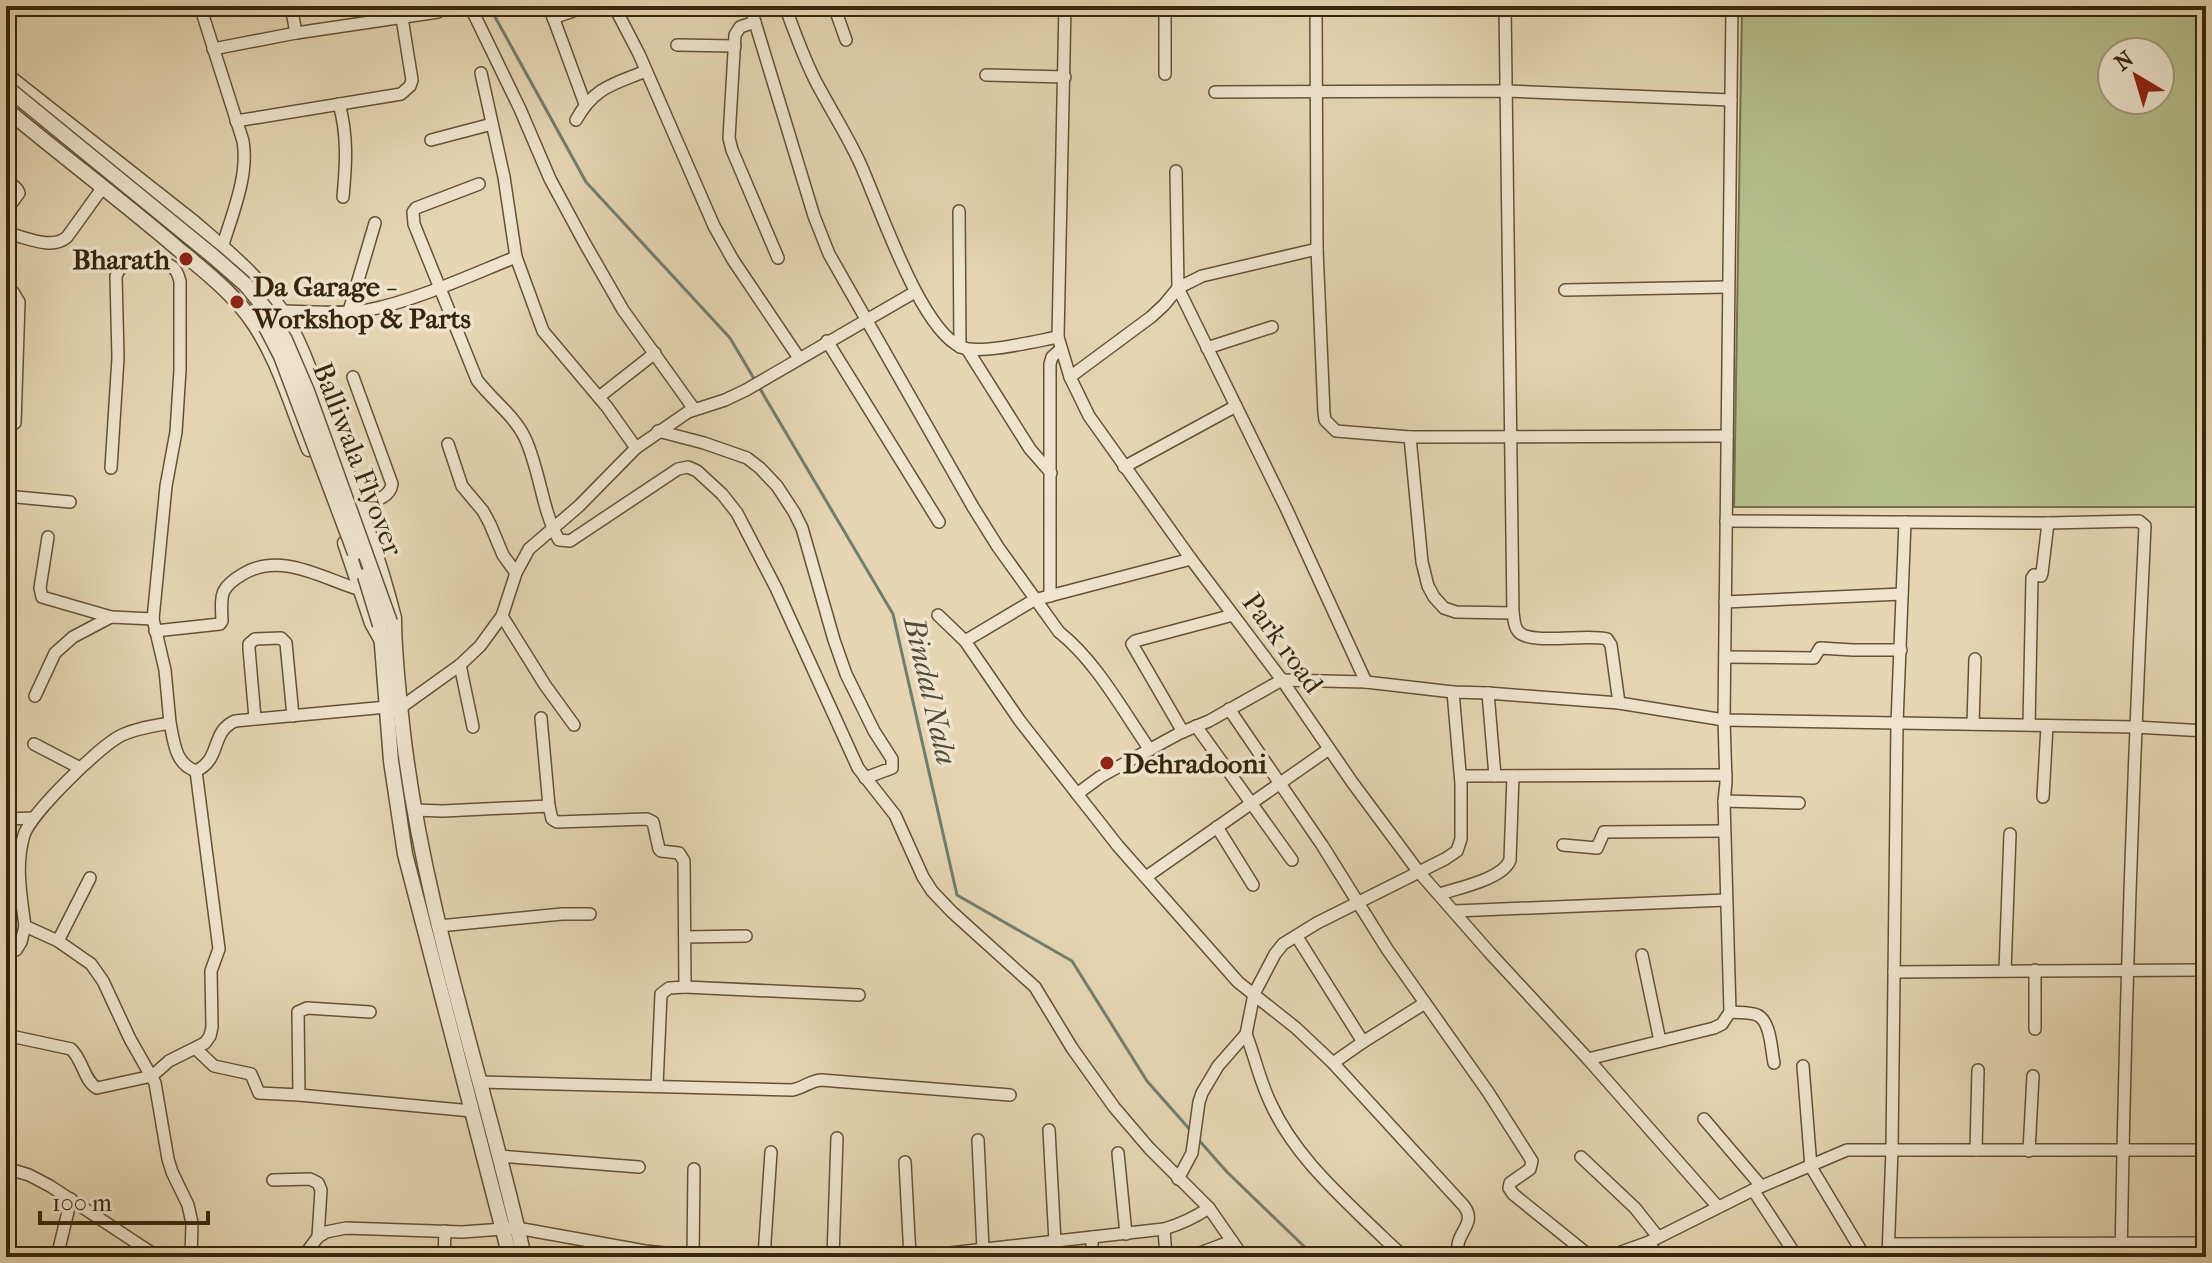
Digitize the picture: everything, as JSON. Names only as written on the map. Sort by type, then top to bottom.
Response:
[{"type":"street","points":[[200,6],[245,156],[244,170],[222,248]]},
{"type":"street","points":[[291,6],[296,33]]},
{"type":"street","points":[[470,6],[550,179],[623,310],[694,409]]},
{"type":"street","points":[[549,6],[585,104]]},
{"type":"street","points":[[553,18],[588,6]]},
{"type":"street","points":[[614,6],[714,226],[733,260],[799,358]]},
{"type":"street","points":[[750,6],[820,233],[865,319],[973,507],[1034,600],[1059,632],[1082,653],[1150,750]]},
{"type":"street","points":[[785,6],[814,78],[859,160],[915,292],[948,339],[964,348],[1030,449],[1051,473]]},
{"type":"street","points":[[834,6],[846,40]]},
{"type":"street","name":"Park road","points":[[1065,6],[1060,343],[1070,377],[1089,416],[1418,871],[1718,1207]]},
{"type":"street","points":[[1165,6],[1165,74]]},
{"type":"street","points":[[1316,6],[1317,249],[1325,420],[1336,431],[1410,437],[1727,436]]},
{"type":"street","points":[[1505,6],[1513,613],[1516,629],[1524,636],[1604,637],[1609,640],[1619,703]]},
{"type":"street","points":[[1588,1059],[1714,1028],[1722,1024],[1730,1012],[1724,720],[1732,6]]},
{"type":"street","points":[[213,49],[438,12]]},
{"type":"street","points":[[236,121],[401,94],[412,80],[402,18]]},
{"type":"street","points":[[755,22],[737,31],[729,138],[778,258]]},
{"type":"street","points":[[677,45],[735,46]]},
{"type":"street","points":[[576,120],[585,104],[598,92],[646,71]]},
{"type":"street","points":[[481,73],[504,177],[516,257],[543,331],[599,397],[636,448]]},
{"type":"street","points":[[6,75],[222,248],[281,311],[303,355],[359,505],[394,618],[386,631],[394,708],[439,926],[499,1156],[511,1228],[510,1257]]},
{"type":"street","points":[[986,75],[1065,77]]},
{"type":"street","name":"Balliwala Flyover","points":[[6,87],[214,257],[246,285],[268,312],[285,340],[307,391],[386,631]]},
{"type":"street","points":[[1215,92],[1507,91],[1731,100]]},
{"type":"street","points":[[27,92],[8,115],[139,215],[210,276],[248,314],[274,362],[339,524],[372,623],[386,631]]},
{"type":"street","name":"Balliwala Flyover","points":[[6,97],[188,245],[257,312],[281,356],[386,631]]},
{"type":"street","points":[[339,104],[346,139],[343,197]]},
{"type":"street","points":[[44,140],[49,127],[62,119]]},
{"type":"street","points":[[431,140],[492,124]]},
{"type":"street","points":[[1176,171],[1178,288],[1286,508],[1366,682]]},
{"type":"street","points":[[6,179],[19,191],[6,211]]},
{"type":"street","points":[[479,184],[421,205],[413,212],[414,224],[477,380],[510,415],[526,441],[559,540],[570,541],[678,469],[688,467],[709,481],[737,513],[747,530],[848,747],[865,778],[895,815],[932,891],[1035,987],[1072,1048],[1114,1107],[1178,1179],[1209,1208],[1243,1257]]},
{"type":"street","points":[[6,233],[47,243],[61,242],[103,187]]},
{"type":"street","points":[[959,211],[964,348]]},
{"type":"street","points":[[349,311],[375,223]]},
{"type":"street","points":[[1070,377],[1151,317],[1178,288],[1202,276],[1317,249]]},
{"type":"street","points":[[281,311],[349,311],[382,306],[516,257]]},
{"type":"street","points":[[111,468],[118,358],[116,276],[121,266],[127,263],[164,263],[175,270],[180,281],[180,370],[154,625],[165,670],[170,723],[178,756],[183,764],[196,771]]},
{"type":"street","points":[[1565,290],[1728,287]]},
{"type":"street","points":[[6,290],[13,292],[19,302],[15,423]]},
{"type":"street","points":[[196,771],[210,761],[220,732],[235,721],[394,708],[460,665],[480,646],[502,616],[516,573],[529,549],[554,529],[636,448],[694,409],[746,390],[915,292]]},
{"type":"street","points":[[1207,348],[1272,327]]},
{"type":"street","points":[[827,341],[939,522]]},
{"type":"street","points":[[964,348],[1060,343]]},
{"type":"street","points":[[1050,596],[1050,364],[1060,343]]},
{"type":"street","points":[[599,397],[655,353]]},
{"type":"street","points":[[353,377],[392,484],[386,496],[359,505]]},
{"type":"street","points":[[1124,467],[1236,406]]},
{"type":"street","points":[[658,431],[747,458],[777,486],[794,512],[809,550],[846,674],[874,731],[892,759],[892,768],[865,778]]},
{"type":"street","points":[[1410,437],[1422,562],[1434,597],[1444,608],[1456,612],[1513,613]]},
{"type":"street","points":[[448,444],[462,486],[483,511],[503,555],[516,573]]},
{"type":"street","points":[[6,496],[70,502]]},
{"type":"street","points":[[1726,521],[2139,521],[2145,526],[2124,1036],[2121,1257]]},
{"type":"street","points":[[1905,522],[1897,723],[1888,1251],[2206,1243]]},
{"type":"street","points":[[2029,725],[2032,578],[2042,575],[2048,523]]},
{"type":"street","points":[[48,537],[40,588],[42,597],[111,617],[154,625],[220,624],[221,598],[226,586],[253,568],[268,565],[298,567],[361,590]]},
{"type":"street","points":[[965,641],[1034,600],[1191,559]]},
{"type":"street","points":[[1725,602],[1902,594]]},
{"type":"street","points":[[938,615],[965,641],[1020,721],[1118,846],[1238,982],[1296,1028],[1333,1063],[1468,1212],[1470,1219],[1456,1248],[1460,1257]]},
{"type":"street","points":[[1183,732],[1132,644],[1233,615]]},
{"type":"street","points":[[502,616],[574,725]]},
{"type":"street","points":[[35,696],[55,653],[73,637],[111,617]]},
{"type":"street","points":[[255,718],[249,644],[255,639],[281,638],[286,643],[293,716]]},
{"type":"street","points":[[1725,657],[1814,658],[1820,648],[1901,650]]},
{"type":"street","points":[[1973,724],[1975,659]]},
{"type":"street","points":[[460,665],[473,727]]},
{"type":"street","points":[[1077,794],[1100,777],[1282,680],[1366,682],[1453,692],[1619,703],[1724,720],[2206,731]]},
{"type":"street","points":[[1178,1179],[1189,1161],[1199,1102],[1209,1080],[1246,1034],[1254,994],[1283,944],[1317,923],[1457,851],[1461,839],[1461,776],[1453,692]]},
{"type":"street","points":[[1488,693],[1495,776]]},
{"type":"street","points":[[394,708],[391,761],[405,854],[472,1111],[511,1228],[524,1257]]},
{"type":"street","points":[[1229,709],[1532,1161],[1530,1169],[1510,1183],[1509,1188],[1591,1257]]},
{"type":"street","points":[[541,718],[552,819],[557,822],[647,819],[653,822],[659,849],[679,853],[684,861],[685,987]]},
{"type":"street","points":[[6,953],[16,950],[25,926],[19,881],[24,835],[33,818],[80,768],[119,736],[136,729],[170,723]]},
{"type":"street","points":[[1196,726],[1292,860]]},
{"type":"street","points":[[2043,797],[2047,726]]},
{"type":"street","points":[[34,744],[80,768]]},
{"type":"street","points":[[1146,877],[1329,749]]},
{"type":"street","points":[[6,1035],[71,1049],[79,1056],[89,1083],[97,1088],[152,1076],[169,1061],[205,1043],[212,1027],[211,971],[219,949],[196,771]]},
{"type":"street","points":[[1461,776],[1726,775]]},
{"type":"street","points":[[1440,894],[1497,875],[1508,866],[1513,776]]},
{"type":"street","points":[[1724,801],[1799,803]]},
{"type":"street","points":[[414,810],[549,806]]},
{"type":"street","points":[[6,819],[33,818]]},
{"type":"street","points":[[1217,827],[1253,885]]},
{"type":"street","points":[[1563,845],[1597,848],[1604,832],[1724,831]]},
{"type":"street","points":[[2005,971],[2010,834]]},
{"type":"street","points":[[58,941],[90,878]]},
{"type":"street","points":[[1455,911],[1726,900]]},
{"type":"street","points":[[439,926],[590,914]]},
{"type":"street","points":[[25,926],[58,941],[91,964],[152,1076],[168,1159],[188,1205],[192,1223],[191,1257]]},
{"type":"street","points":[[685,937],[746,936]]},
{"type":"street","points":[[1297,937],[1363,1042]]},
{"type":"street","points":[[1642,955],[1660,1041]]},
{"type":"street","points":[[2035,970],[2035,1029]]},
{"type":"street","points":[[1894,972],[2206,970]]},
{"type":"street","points":[[657,1086],[661,994],[669,988],[859,995]]},
{"type":"street","points":[[1333,1063],[1425,1003]]},
{"type":"street","points":[[299,1095],[298,1012],[307,1008],[370,1012]]},
{"type":"street","points":[[1730,1012],[1753,1014],[1765,1021],[1774,1063]]},
{"type":"street","points":[[1246,1034],[1271,1105],[1308,1162],[1349,1206],[1405,1257]]},
{"type":"street","points":[[196,1049],[214,1066],[251,1074],[259,1093],[472,1111]]},
{"type":"street","points":[[1803,1066],[1811,1167],[1865,1257]]},
{"type":"street","points":[[1976,1150],[1978,1070]]},
{"type":"street","points":[[2029,1151],[2033,1076]]},
{"type":"street","points":[[479,1082],[792,1090],[821,1080],[1010,1095]]},
{"type":"street","points":[[1704,1119],[1757,1188],[1797,1257]]},
{"type":"street","points":[[1049,1130],[1055,1242]]},
{"type":"street","points":[[833,1257],[837,1138]]},
{"type":"street","points":[[978,1140],[983,1250]]},
{"type":"street","points":[[1607,1257],[1654,1239],[1757,1188],[1847,1150],[2206,1150]]},
{"type":"street","points":[[764,1257],[771,1152]]},
{"type":"street","points":[[1118,1153],[1126,1234]]},
{"type":"street","points":[[499,1156],[639,1167]]},
{"type":"street","points":[[1581,1157],[1635,1208],[1654,1239],[1658,1257]]},
{"type":"street","points":[[905,1162],[912,1257],[1164,1229],[1188,1221],[1209,1208]]},
{"type":"street","points":[[6,1168],[29,1175],[71,1199],[158,1257]]},
{"type":"street","points":[[693,1256],[694,1169]]},
{"type":"street","points":[[273,1180],[310,1179],[318,1183],[321,1190],[318,1237]]},
{"type":"street","points":[[57,1257],[71,1199]]},
{"type":"street","points":[[303,1257],[318,1237],[346,1228],[462,1232],[511,1228],[645,1251],[705,1257]]},
{"type":"street","points":[[1164,1229],[1166,1257]]},
{"type":"street","points":[[444,1257],[445,1231]]},
{"type":"street","points":[[1092,1237],[1092,1257]]},
{"type":"street","points":[[1189,1257],[1204,1255],[1232,1241]]},
{"type":"street","points":[[133,1257],[137,1244]]},
{"type":"green space","points":[[1742,6],[2206,6],[2206,507],[1734,507]]},
{"type":"waterway","name":"Bindal Nala","points":[[489,6],[586,182],[730,338],[893,614],[957,895],[1072,961],[1147,1081],[1192,1132]]},
{"type":"waterway","name":"Bindal Nala","points":[[1197,1138],[1227,1172],[1315,1257]]},
{"type":"place","name":"Bharath","points":[[186,259]]},
{"type":"place","name":"Da Garage - Workshop & Parts","points":[[237,302]]},
{"type":"place","name":"Dehradooni","points":[[1107,763]]}]
